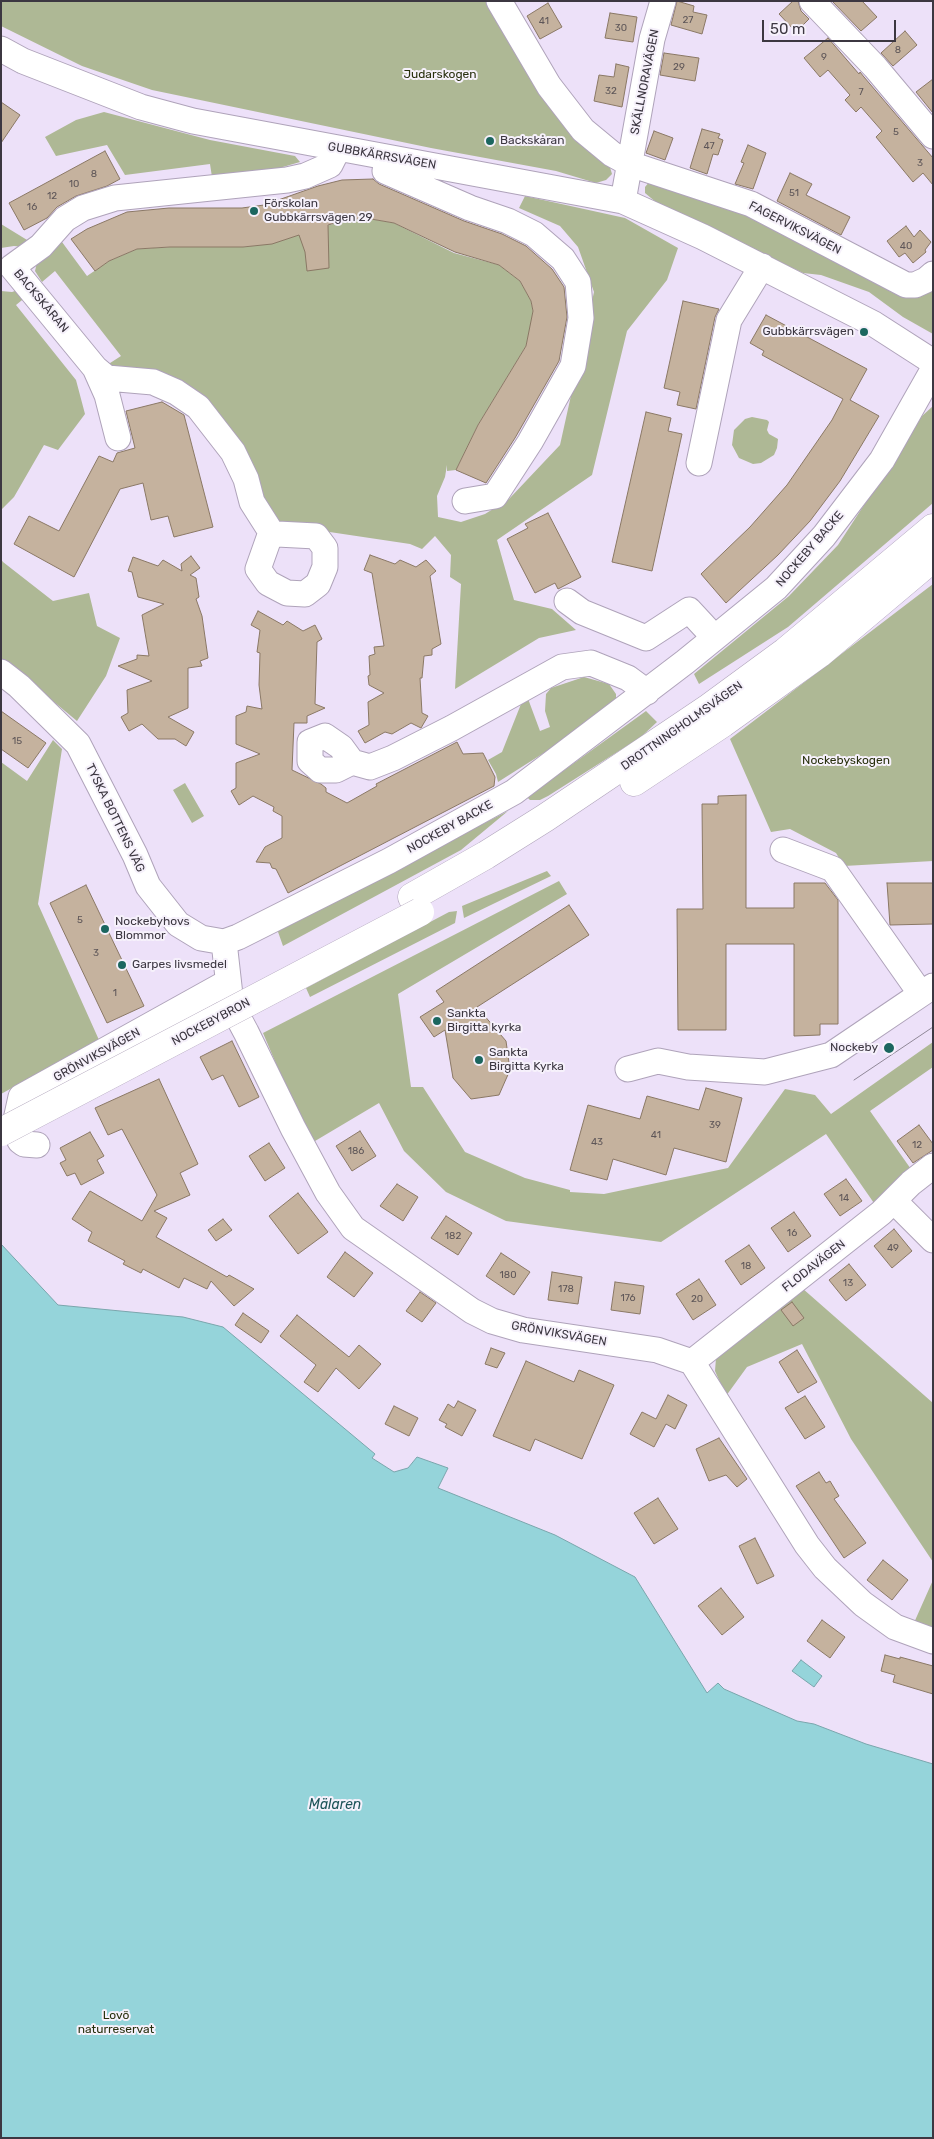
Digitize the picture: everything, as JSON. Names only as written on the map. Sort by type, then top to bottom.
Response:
[{"type":"main road","name":"DROTTNINGHOLMSVÄGEN","points":[[416,904],[486,855],[545,818],[710,707],[785,652],[933,528]]},
{"type":"main road","name":"DROTTNINGHOLMSVÄGEN","points":[[416,904],[495,871],[555,835],[723,723],[819,654],[933,558]]},
{"type":"main road","name":"NOCKEBYBRON","points":[[1,1116],[416,904]]},
{"type":"main road","name":"NOCKEBYBRON","points":[[1,1132],[416,904]]},
{"type":"street","name":"FAGERVIKSVÄGEN","points":[[499,1],[549,86],[583,130],[612,154],[630,164],[751,204],[906,285],[915,285],[930,277]]},
{"type":"street","name":"SKÄLLNORAVÄGEN","points":[[630,164],[652,39],[663,1]]},
{"type":"street","points":[[812,1],[875,68],[933,136]]},
{"type":"street","name":"GUBBKÄRRSVÄGEN","points":[[1,49],[23,61],[141,107],[194,121],[623,201],[762,266],[874,324],[933,362]]},
{"type":"street","name":"BACKSKÅRAN","points":[[273,536],[252,502],[246,479],[233,452],[198,407],[176,392],[153,382],[107,378],[95,368],[12,267],[41,246],[65,219],[83,208],[115,198],[288,180],[305,176],[330,165],[338,149]]},
{"type":"street","points":[[389,158],[385,171],[470,208],[508,221],[534,234],[562,259],[578,282],[581,318],[573,366],[530,442],[495,496],[465,501]]},
{"type":"street","points":[[623,201],[630,164]]},
{"type":"street","points":[[699,463],[729,320],[762,266]]},
{"type":"street","points":[[95,368],[107,395],[118,438]]},
{"type":"street","name":"NOCKEBY BACKE","points":[[231,939],[389,861],[514,792],[647,692],[776,588],[824,536],[882,460],[933,370]]},
{"type":"street","points":[[567,601],[582,612],[646,638],[690,610],[714,637]]},
{"type":"street","points":[[352,762],[370,767],[393,758],[562,667],[591,663],[628,678],[647,692]]},
{"type":"street","name":"TYSKA BOTTENS VÄG","points":[[1,672],[78,744],[135,855],[148,886],[178,924],[201,938],[231,939]]},
{"type":"street","points":[[628,1069],[658,1061],[688,1067],[765,1072],[831,1055],[927,990],[833,869],[784,850]]},
{"type":"street","name":"GRÖNVIKSVÄGEN","points":[[231,939],[228,982],[231,1004],[292,1128],[328,1193],[353,1228],[472,1311],[492,1321],[523,1330],[657,1350],[692,1362]]},
{"type":"street","name":"GRÖNVIKSVÄGEN","points":[[37,1145],[24,1144],[20,1141],[14,1129],[21,1097],[228,982]]},
{"type":"street","name":"FLODAVÄGEN","points":[[692,1362],[882,1213],[911,1183],[933,1166]]},
{"type":"street","points":[[894,1201],[933,1240]]},
{"type":"street","points":[[692,1362],[808,1545],[825,1568],[863,1604],[895,1627],[933,1641]]},
{"type":"green space","name":"Judarskogen","points":[[1,1],[488,1],[609,164],[612,174],[606,180],[596,183],[556,171],[431,148],[152,90],[82,66],[1,26]]},
{"type":"green space","points":[[104,112],[210,140],[295,156],[300,162],[276,169],[212,177],[210,164],[125,175],[107,145],[56,156],[45,137],[76,120]]},
{"type":"green space","points":[[650,181],[933,282],[933,334],[903,317],[869,292],[821,275],[803,273],[657,203],[645,193],[645,187]]},
{"type":"green space","points":[[525,196],[625,218],[678,248],[667,280],[627,331],[592,475],[497,540],[514,600],[552,609],[576,630],[539,638],[455,689],[461,584],[450,577],[451,555],[435,536],[422,549],[410,544],[276,524],[205,407],[107,365],[121,356],[55,271],[42,282],[35,271],[38,258],[62,242],[87,276],[109,261],[137,249],[243,247],[272,243],[349,219],[371,219],[394,223],[454,253],[499,265],[520,281],[531,301],[533,311],[532,324],[526,346],[478,425],[456,470],[447,471],[447,465],[445,477],[437,496],[438,517],[461,522],[485,514],[509,499],[560,445],[594,292],[578,247],[560,226],[519,208]]},
{"type":"green space","points":[[1,224],[32,243],[24,247],[1,248]]},
{"type":"green space","points":[[21,289],[27,296],[16,305],[76,380],[85,414],[58,450],[44,445],[14,497],[1,510],[1,291],[12,292]]},
{"type":"green space","points":[[933,406],[933,503],[788,627],[699,684],[694,674],[789,596],[838,545],[922,416]]},
{"type":"green space","points":[[752,417],[767,420],[769,422],[767,430],[769,434],[778,439],[774,455],[761,463],[753,464],[739,458],[732,445],[734,430],[745,419]]},
{"type":"green space","points":[[1,559],[53,601],[89,593],[97,626],[120,638],[106,676],[77,721],[1,658]]},
{"type":"green space","name":"Nockebyskogen","points":[[933,584],[933,861],[844,866],[836,853],[790,829],[771,832],[730,739]]},
{"type":"green space","points":[[584,677],[609,684],[616,694],[616,699],[558,744],[498,782],[488,760],[502,752],[523,699],[527,696],[540,731],[550,727],[545,711],[546,694],[551,688]]},
{"type":"green space","points":[[646,711],[657,722],[641,737],[548,796],[540,800],[530,800],[527,797]]},
{"type":"green space","points":[[53,740],[62,749],[38,904],[99,1040],[1,1094],[1,762],[27,781]]},
{"type":"green space","points":[[185,783],[204,816],[192,823],[173,790]]},
{"type":"green space","points":[[508,811],[461,850],[283,946],[277,929]]},
{"type":"green space","points":[[547,871],[551,876],[464,918],[462,906]]},
{"type":"green space","points":[[559,881],[567,894],[398,994],[411,1087],[423,1087],[465,1152],[525,1178],[570,1190],[570,1192],[604,1194],[728,1168],[785,1089],[815,1095],[831,1114],[933,1042],[933,1067],[870,1111],[913,1172],[876,1206],[826,1134],[661,1242],[506,1221],[446,1192],[404,1151],[379,1103],[310,1144],[263,1033]]},
{"type":"green space","points":[[457,911],[455,923],[310,997],[306,988],[449,912]]},
{"type":"green space","points":[[802,1288],[933,1403],[933,1562],[851,1439],[802,1344],[747,1367],[726,1396],[715,1371],[716,1358]]},
{"type":"green space","points":[[933,1580],[933,1631],[913,1625]]},
{"type":"water","name":"Mälaren","points":[[1,1244],[58,1305],[183,1317],[223,1327],[375,1454],[372,1458],[394,1472],[408,1468],[417,1457],[448,1468],[438,1488],[555,1535],[635,1577],[707,1693],[718,1683],[724,1689],[797,1721],[814,1724],[866,1744],[933,1764],[933,2138],[1,2138]]},
{"type":"water","points":[[801,1660],[822,1676],[814,1687],[792,1671]]},
{"type":"building","points":[[677,1],[694,6],[693,12],[707,15],[702,34],[671,25]]},
{"type":"building","points":[[793,1],[798,1],[801,11],[809,19],[796,32],[779,14]]},
{"type":"building","points":[[832,1],[862,1],[877,17],[861,31]]},
{"type":"building","points":[[548,3],[562,27],[540,39],[527,16]]},
{"type":"building","points":[[610,13],[637,17],[633,42],[605,38]]},
{"type":"building","points":[[905,31],[917,45],[893,66],[881,53]]},
{"type":"building","points":[[828,38],[859,74],[860,72],[933,158],[933,185],[923,173],[913,182],[876,137],[882,131],[861,107],[856,112],[845,100],[850,95],[828,70],[820,77],[804,58]]},
{"type":"building","points":[[664,53],[699,58],[695,81],[660,75]]},
{"type":"building","points":[[616,64],[629,67],[622,107],[594,101],[599,75],[614,77]]},
{"type":"building","points":[[933,79],[933,113],[916,92]]},
{"type":"building","points":[[1,102],[20,115],[1,143]]},
{"type":"building","points":[[702,129],[720,134],[718,138],[723,140],[718,155],[713,154],[707,174],[690,168]]},
{"type":"building","points":[[654,131],[673,138],[665,160],[646,153]]},
{"type":"building","points":[[748,145],[766,153],[753,189],[735,184],[744,163],[741,162]]},
{"type":"building","points":[[105,151],[120,179],[107,186],[76,196],[57,207],[47,218],[24,230],[9,203]]},
{"type":"building","points":[[790,173],[812,184],[806,195],[850,217],[841,235],[777,201]]},
{"type":"building","points":[[373,179],[379,184],[464,221],[502,234],[526,246],[552,269],[564,287],[567,317],[559,361],[515,438],[486,483],[456,470],[478,425],[526,346],[533,311],[531,301],[520,281],[499,265],[455,252],[394,223],[371,219],[349,219],[328,225],[329,268],[307,271],[305,252],[299,235],[272,244],[243,247],[137,249],[109,261],[95,271],[71,239],[87,229],[127,212],[169,208],[242,208],[264,205],[318,186],[342,180]]},
{"type":"building","points":[[906,226],[914,237],[920,230],[931,242],[925,250],[926,252],[913,263],[905,253],[899,257],[887,241]]},
{"type":"building","points":[[683,301],[719,309],[715,317],[696,409],[677,405],[680,392],[664,388]]},
{"type":"building","points":[[766,315],[867,369],[850,400],[879,416],[840,481],[810,521],[778,555],[726,603],[701,574],[750,527],[787,485],[832,420],[843,399],[762,355],[764,351],[750,343]]},
{"type":"building","points":[[162,402],[184,415],[213,527],[174,537],[168,516],[151,520],[143,483],[120,489],[74,577],[14,544],[29,516],[59,531],[99,456],[113,462],[117,453],[135,448],[126,411]]},
{"type":"building","points":[[646,412],[671,418],[668,431],[682,434],[652,571],[612,562]]},
{"type":"building","points":[[548,513],[581,577],[558,589],[555,583],[535,593],[507,539],[528,528],[525,524]]},
{"type":"building","points":[[370,555],[395,564],[400,560],[416,567],[426,560],[436,571],[430,576],[441,644],[432,649],[432,655],[424,656],[422,678],[420,678],[422,713],[428,716],[421,728],[411,723],[392,734],[385,732],[365,743],[358,731],[369,725],[368,702],[384,693],[369,685],[368,676],[370,675],[369,656],[375,654],[374,647],[384,646],[372,573],[364,570]]},
{"type":"building","points":[[191,556],[200,568],[190,575],[196,578],[199,597],[196,599],[202,616],[208,658],[200,661],[202,666],[188,668],[188,708],[168,717],[194,732],[186,746],[175,739],[158,739],[142,724],[129,731],[121,717],[128,713],[127,690],[152,681],[118,666],[137,659],[137,655],[149,656],[142,615],[164,604],[138,597],[132,572],[128,571],[133,557],[158,566],[163,560],[182,571],[181,564]]},
{"type":"building","points":[[258,611],[283,625],[287,621],[303,631],[315,625],[322,639],[317,642],[315,704],[325,708],[307,716],[307,723],[294,723],[292,770],[321,784],[326,788],[326,792],[347,803],[377,786],[376,784],[457,742],[463,754],[483,753],[495,777],[494,786],[288,893],[276,869],[272,868],[270,863],[256,862],[265,847],[282,838],[282,816],[273,811],[274,807],[253,796],[239,805],[231,791],[236,788],[236,763],[260,754],[236,744],[236,716],[246,712],[247,706],[262,709],[259,685],[260,653],[257,652],[260,630],[251,625]]},
{"type":"building","points":[[1,711],[46,743],[28,768],[1,749]]},
{"type":"building","points":[[746,795],[746,908],[794,908],[794,883],[825,883],[838,900],[838,1024],[820,1024],[820,1035],[794,1036],[794,944],[726,944],[726,1030],[678,1030],[677,909],[703,909],[702,804],[718,804],[718,796]]},
{"type":"building","points":[[887,883],[933,883],[933,924],[890,925]]},
{"type":"building","points":[[86,885],[144,1006],[107,1023],[50,903]]},
{"type":"building","points":[[569,905],[589,935],[477,1007],[506,1041],[510,1070],[499,1095],[471,1099],[453,1078],[445,1030],[434,1037],[420,1017],[444,1002],[436,991]]},
{"type":"building","points":[[232,1041],[259,1097],[239,1107],[223,1075],[212,1080],[200,1057]]},
{"type":"building","points":[[159,1079],[198,1164],[180,1173],[190,1195],[154,1211],[167,1218],[156,1237],[227,1277],[229,1275],[254,1289],[234,1306],[211,1281],[207,1289],[184,1278],[179,1288],[143,1269],[141,1273],[123,1264],[125,1261],[88,1241],[92,1232],[72,1219],[90,1191],[142,1221],[157,1195],[122,1129],[108,1135],[95,1108]]},
{"type":"building","points":[[706,1088],[742,1098],[726,1162],[674,1148],[666,1175],[613,1159],[607,1180],[570,1170],[588,1105],[640,1119],[647,1096],[699,1110]]},
{"type":"building","points":[[919,1125],[933,1144],[933,1150],[913,1163],[897,1141]]},
{"type":"building","points":[[360,1131],[376,1156],[352,1171],[336,1146]]},
{"type":"building","points":[[90,1132],[104,1156],[97,1160],[104,1173],[81,1185],[75,1173],[67,1176],[60,1163],[66,1160],[60,1148]]},
{"type":"building","points":[[269,1143],[285,1168],[265,1181],[249,1156]]},
{"type":"building","points":[[846,1179],[862,1201],[840,1216],[824,1194]]},
{"type":"building","points":[[397,1184],[418,1197],[403,1221],[380,1206]]},
{"type":"building","points":[[298,1193],[328,1232],[298,1254],[269,1216]]},
{"type":"building","points":[[794,1212],[811,1236],[788,1252],[771,1228]]},
{"type":"building","points":[[446,1216],[472,1233],[458,1255],[431,1238]]},
{"type":"building","points":[[223,1219],[232,1230],[216,1241],[208,1230]]},
{"type":"building","points":[[894,1229],[912,1251],[892,1268],[874,1246]]},
{"type":"building","points":[[749,1245],[765,1268],[741,1285],[725,1261]]},
{"type":"building","points":[[345,1252],[373,1273],[354,1297],[327,1277]]},
{"type":"building","points":[[501,1253],[530,1272],[514,1295],[486,1276]]},
{"type":"building","points":[[849,1264],[866,1285],[846,1301],[829,1280]]},
{"type":"building","points":[[552,1272],[582,1277],[578,1304],[548,1300]]},
{"type":"building","points":[[699,1279],[716,1305],[693,1320],[676,1294]]},
{"type":"building","points":[[615,1282],[644,1286],[640,1314],[611,1310]]},
{"type":"building","points":[[420,1292],[436,1303],[422,1322],[406,1311]]},
{"type":"building","points":[[792,1302],[804,1318],[793,1326],[781,1310]]},
{"type":"building","points":[[243,1313],[269,1331],[261,1343],[235,1325]]},
{"type":"building","points":[[297,1315],[349,1357],[359,1345],[381,1364],[359,1389],[336,1368],[318,1392],[304,1382],[316,1365],[280,1336]]},
{"type":"building","points":[[491,1348],[505,1353],[497,1368],[485,1364]]},
{"type":"building","points":[[797,1350],[817,1382],[798,1393],[779,1362]]},
{"type":"building","points":[[526,1361],[574,1382],[579,1370],[614,1385],[582,1459],[535,1439],[530,1451],[493,1436]]},
{"type":"building","points":[[668,1395],[687,1405],[675,1429],[666,1424],[654,1447],[630,1434],[642,1412],[656,1419]]},
{"type":"building","points":[[805,1396],[825,1427],[805,1439],[785,1408]]},
{"type":"building","points":[[458,1401],[476,1410],[462,1436],[445,1427],[447,1424],[439,1420],[448,1404],[454,1408]]},
{"type":"building","points":[[394,1406],[418,1418],[409,1436],[385,1424]]},
{"type":"building","points":[[719,1438],[747,1479],[737,1487],[726,1475],[709,1481],[696,1449]]},
{"type":"building","points":[[819,1472],[826,1483],[830,1481],[839,1496],[834,1499],[866,1543],[844,1558],[796,1486]]},
{"type":"building","points":[[658,1498],[678,1529],[654,1544],[634,1513]]},
{"type":"building","points":[[755,1538],[774,1576],[757,1584],[739,1546]]},
{"type":"building","points":[[883,1560],[908,1580],[892,1600],[867,1580]]},
{"type":"building","points":[[721,1588],[744,1617],[722,1635],[698,1606]]},
{"type":"building","points":[[822,1620],[845,1637],[830,1658],[807,1641]]},
{"type":"building","points":[[885,1655],[933,1666],[933,1694],[893,1682],[895,1675],[881,1671]]},
{"type":"tram line","points":[[854,1080],[933,1027]]},
{"type":"place","name":"Backskåran","points":[[490,141]]},
{"type":"place","name":"Förskolan Gubbkärrsvägen 29","points":[[254,211]]},
{"type":"place","name":"Gubbkärrsvägen","points":[[864,332]]},
{"type":"place","name":"Nockebyhovs Blommor","points":[[105,929]]},
{"type":"place","name":"Garpes livsmedel","points":[[122,965]]},
{"type":"place","name":"Sankta Birgitta kyrka","points":[[437,1021]]},
{"type":"place","name":"Nockeby","points":[[889,1048]]},
{"type":"place","name":"Sankta Birgitta Kyrka","points":[[479,1060]]},
{"type":"park label","name":"Lovö naturreservat","points":[[116,2023]]}]
